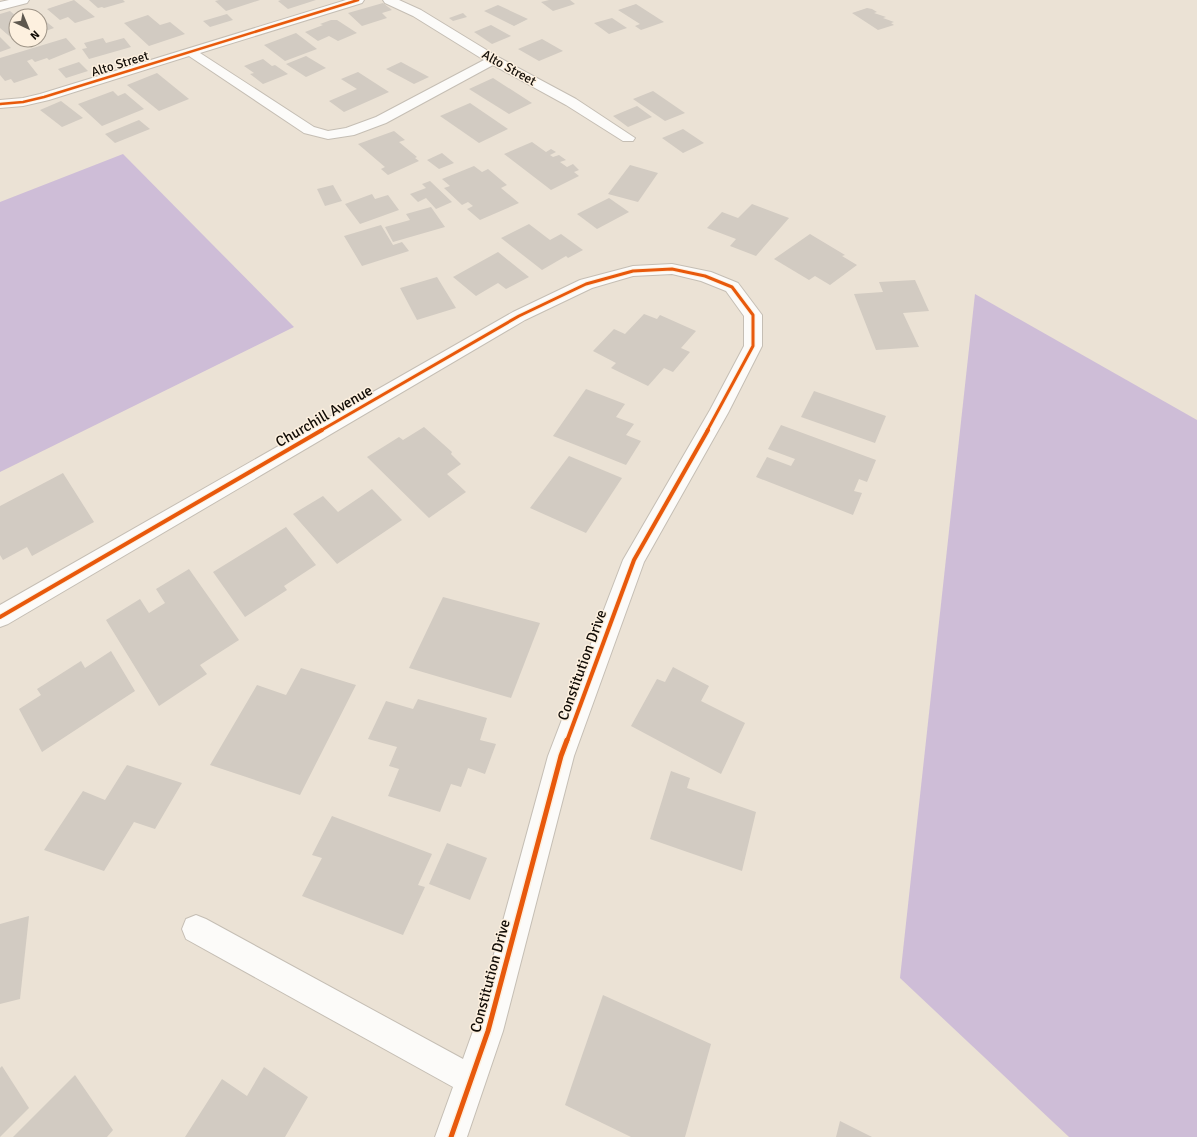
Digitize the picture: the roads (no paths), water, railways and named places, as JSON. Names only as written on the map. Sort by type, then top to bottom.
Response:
[{"type":"street","points":[[0,6],[23,0]]},
{"type":"street","name":"Alto Street","points":[[0,104],[23,102],[44,97],[358,0]]},
{"type":"street","name":"Alto Street","points":[[389,0],[417,13],[493,60],[571,102],[628,138]]},
{"type":"street","points":[[192,52],[309,130],[328,135],[349,132],[381,120],[493,60]]},
{"type":"street","name":"Churchill Avenue","points":[[0,617],[519,316],[586,284],[633,271],[672,269]]},
{"type":"street","name":"Constitution Drive","points":[[451,1137],[488,1031],[561,756],[634,560],[718,412],[753,346],[753,315],[732,287],[705,276],[672,269]]},
{"type":"street","points":[[196,929],[471,1080]]}]
